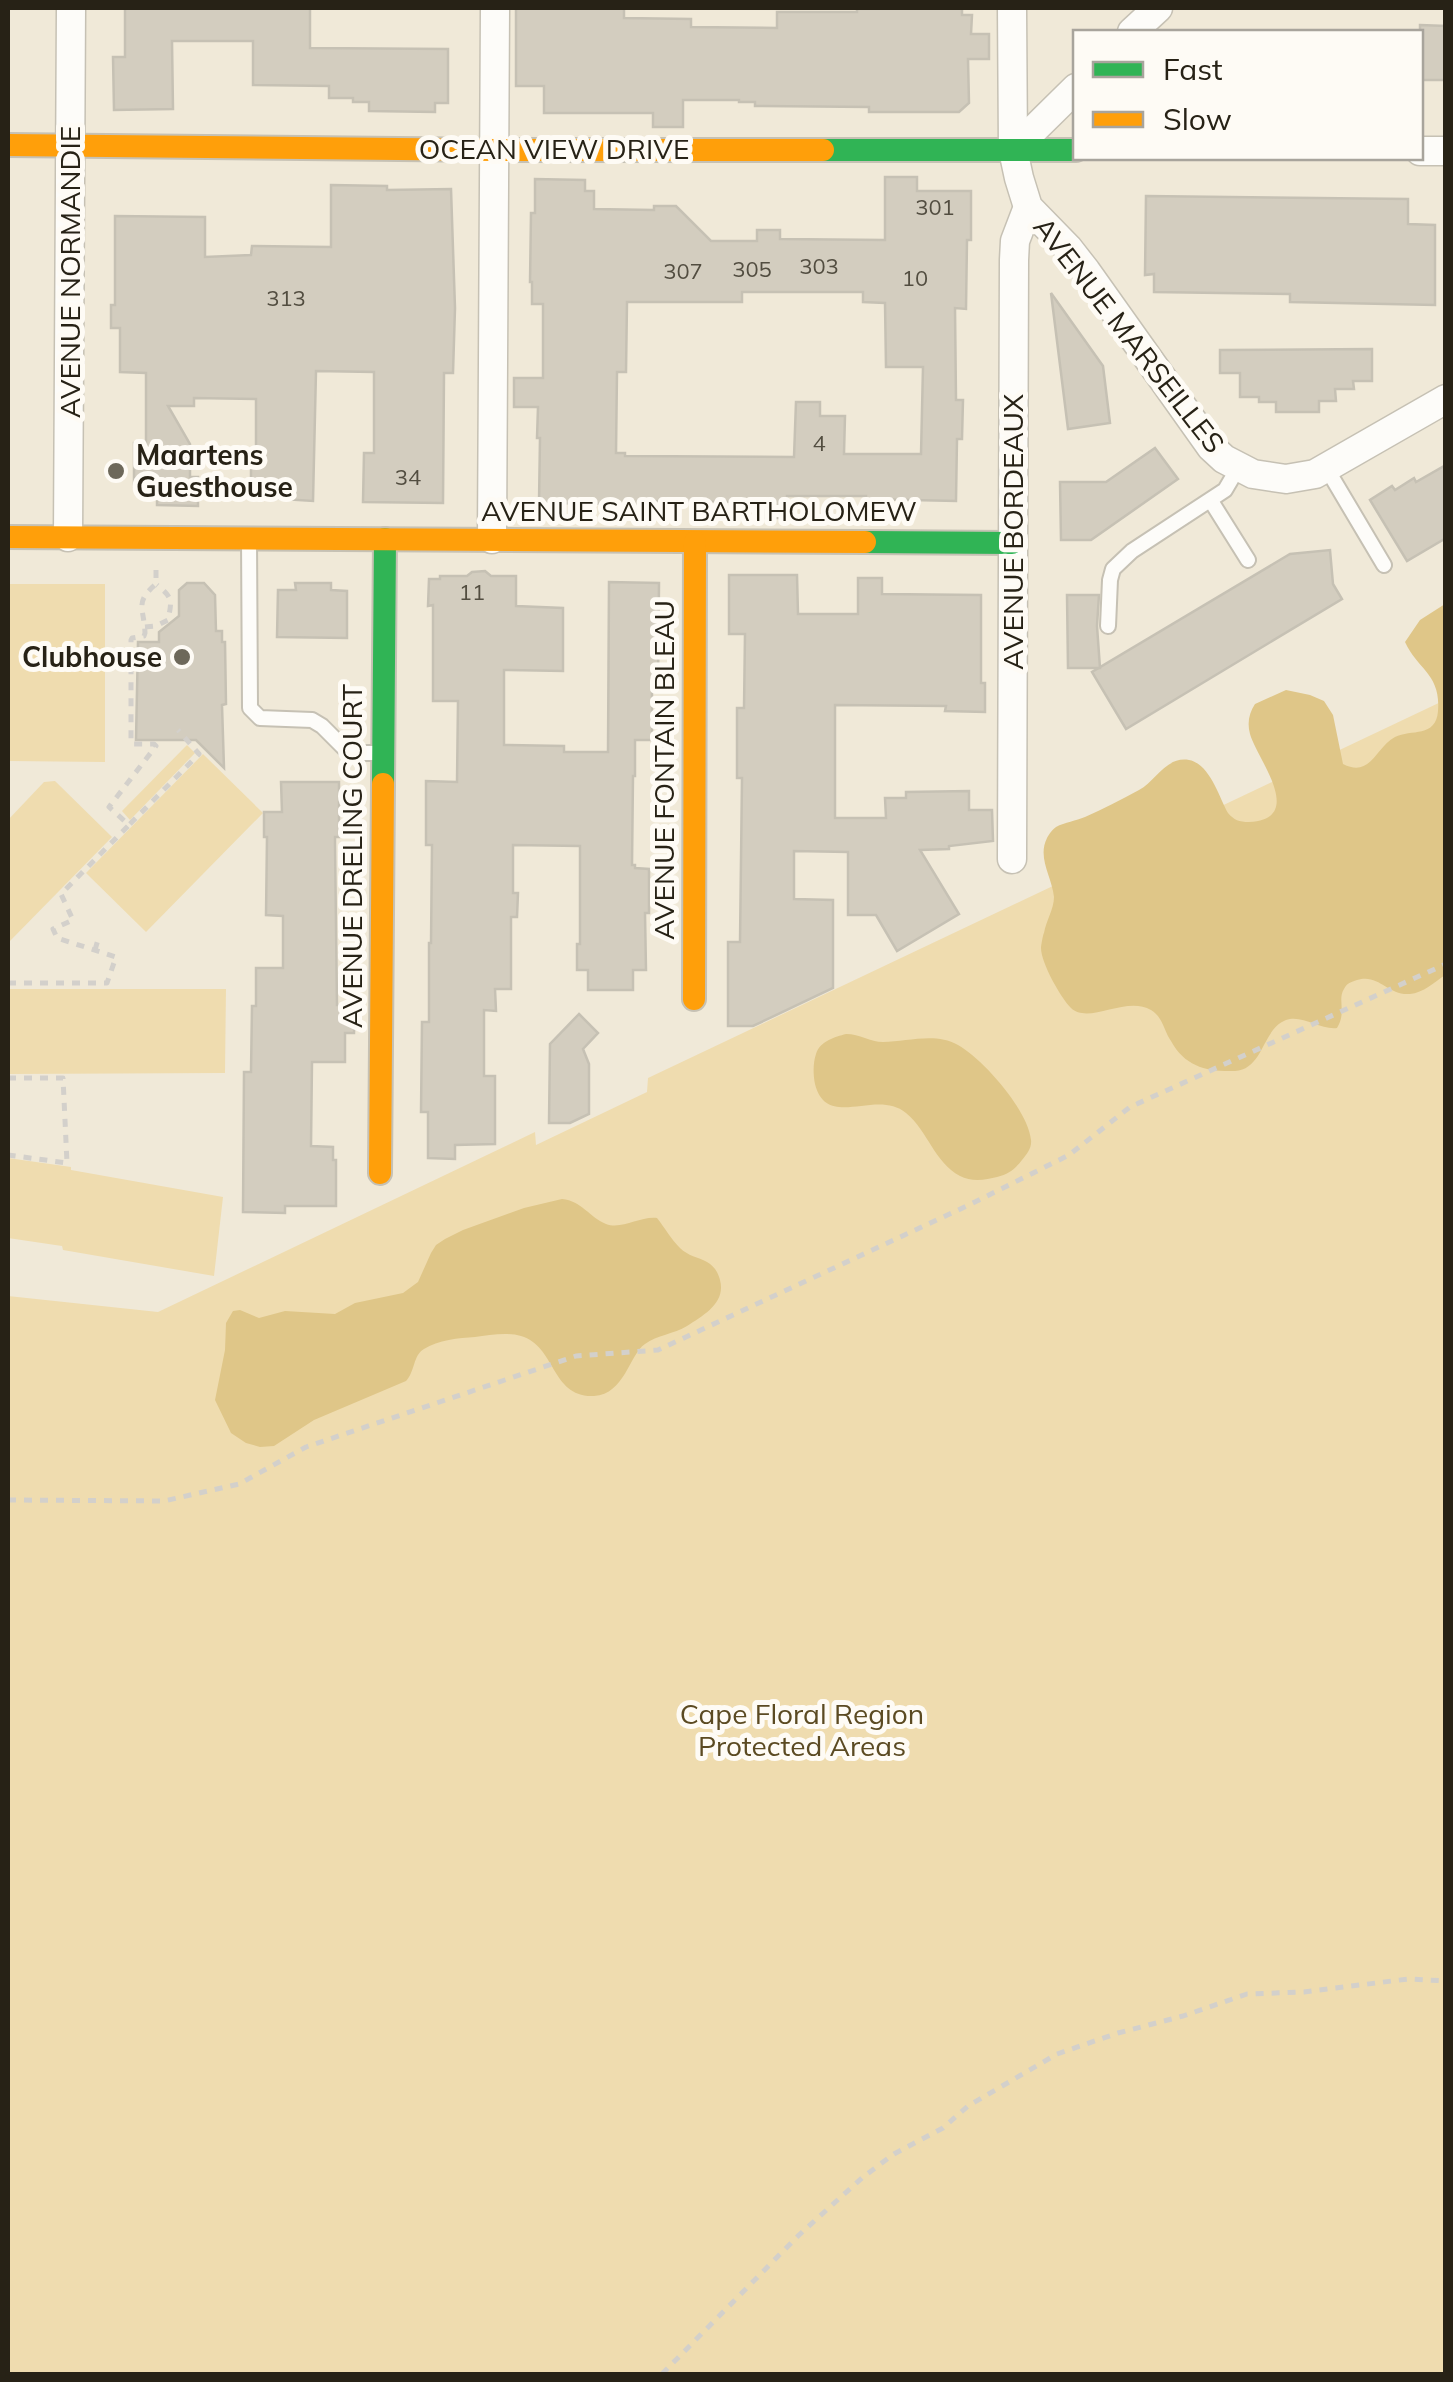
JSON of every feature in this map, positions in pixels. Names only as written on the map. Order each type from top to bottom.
[{"type":"street","name":"AVENUE NORMANDIE","points":[[68,537],[72,8]]},
{"type":"street","points":[[492,539],[495,8]]},
{"type":"street","points":[[1012,8],[1012,150]]},
{"type":"street","points":[[1134,30],[1158,8]]},
{"type":"street","points":[[1012,150],[1073,91]]},
{"type":"street","name":"OCEAN VIEW DRIVE","points":[[8,145],[1073,150]]},
{"type":"street","name":"AVENUE MARSEILLES","points":[[1012,150],[1028,207],[1086,271],[1196,430],[1238,468],[1271,479],[1302,478],[1327,469],[1446,399]]},
{"type":"street","name":"AVENUE BORDEAUX","points":[[1012,859],[1014,260],[1016,240],[1028,207]]},
{"type":"street","name":"AVENUE SAINT BARTHOLOMEW","points":[[8,536],[1012,543]]},
{"type":"street","name":"AVENUE DRELING COURT","points":[[380,1173],[384,539]]},
{"type":"street","name":"AVENUE FONTAIN BLEAU","points":[[694,999],[695,542]]},
{"type":"lane","points":[[1108,626],[1110,580],[1119,562],[1211,501],[1224,490],[1238,468]]},
{"type":"lane","points":[[1327,469],[1384,565]]},
{"type":"lane","points":[[1211,501],[1248,560]]},
{"type":"lane","points":[[249,538],[250,708],[260,718],[318,722],[352,752],[383,753]]},
{"type":"path","points":[[144,626],[168,620],[172,602],[156,584]]},
{"type":"path","points":[[129,826],[109,807],[156,746],[132,744],[131,640],[144,636],[143,595]]},
{"type":"path","points":[[8,983],[107,983],[116,956],[57,938],[53,929],[73,920],[61,894],[199,754],[178,730]]},
{"type":"path","points":[[95,950],[99,936]]},
{"type":"path","points":[[8,1500],[164,1501],[239,1484],[306,1447],[576,1356],[658,1350],[1069,1155],[1130,1107],[1446,964]]},
{"type":"path","points":[[8,1078],[63,1078],[67,1162],[8,1155]]},
{"type":"path","points":[[662,2374],[799,2234],[863,2178],[894,2154],[943,2128],[968,2106],[1058,2054],[1247,1994],[1304,1992],[1408,1979],[1446,1981]]},
{"type":"green space","points":[[8,584],[105,584],[105,762],[8,761]]},
{"type":"green space","name":"Cape Floral Region Protected Areas","points":[[1445,700],[1445,2374],[8,2374],[8,1296],[158,1312],[535,1132],[536,1145],[647,1092],[648,1078]]},
{"type":"green space","points":[[187,745],[195,753],[130,820],[122,811]]},
{"type":"green space","points":[[203,754],[263,813],[146,932],[86,873]]},
{"type":"green space","points":[[55,781],[112,837],[8,943],[8,820],[44,782]]},
{"type":"green space","points":[[8,989],[226,989],[225,1073],[8,1074]]},
{"type":"green space","points":[[8,1158],[223,1197],[214,1276],[8,1238]]},
{"type":"shaded area","points":[[1445,604],[1445,975],[1410,994],[1371,980],[1351,982],[1342,993],[1337,1028],[1286,1020],[1272,1031],[1252,1063],[1235,1071],[1207,1069],[1190,1062],[1177,1050],[1155,1013],[1141,1006],[1088,1013],[1071,1008],[1052,980],[1041,948],[1054,902],[1044,853],[1052,830],[1139,790],[1168,765],[1181,760],[1203,768],[1235,819],[1249,822],[1266,818],[1275,811],[1277,799],[1250,734],[1249,718],[1255,704],[1286,690],[1324,701],[1333,715],[1343,764],[1366,765],[1395,737],[1428,729],[1436,720],[1436,689],[1405,642],[1420,620]]},
{"type":"shaded area","points":[[846,1034],[878,1042],[930,1038],[958,1045],[991,1073],[1022,1114],[1031,1143],[1027,1153],[1005,1174],[969,1179],[951,1170],[906,1113],[881,1105],[830,1105],[821,1098],[815,1084],[815,1057],[824,1043]]},
{"type":"shaded area","points":[[562,1199],[606,1224],[657,1218],[680,1248],[715,1270],[721,1288],[717,1302],[687,1326],[645,1344],[620,1382],[604,1394],[580,1394],[569,1389],[541,1350],[521,1336],[492,1335],[430,1346],[420,1352],[406,1381],[314,1420],[274,1446],[246,1443],[231,1433],[215,1400],[226,1323],[233,1311],[259,1318],[285,1311],[335,1314],[355,1303],[403,1293],[418,1282],[436,1245],[445,1239],[524,1208]]},
{"type":"building","points":[[125,8],[310,8],[310,48],[448,49],[448,103],[435,103],[435,112],[369,111],[369,102],[329,98],[329,86],[253,85],[253,41],[172,41],[173,109],[114,110],[113,57],[125,57]]},
{"type":"building","points":[[516,8],[624,8],[624,18],[691,19],[691,27],[777,28],[777,12],[962,8],[962,15],[972,15],[971,34],[989,34],[989,59],[968,59],[969,103],[959,112],[869,112],[869,107],[755,106],[755,102],[739,100],[683,100],[683,127],[653,127],[653,113],[544,113],[544,86],[516,86]]},
{"type":"building","points":[[1420,25],[1446,26],[1446,80],[1423,80]]},
{"type":"building","points":[[885,177],[917,177],[917,191],[971,191],[966,309],[955,308],[956,400],[963,400],[962,439],[957,439],[956,501],[787,496],[787,518],[755,518],[755,502],[650,501],[650,518],[618,518],[618,504],[539,503],[538,407],[514,407],[514,378],[543,378],[543,304],[532,304],[530,282],[535,179],[585,180],[585,191],[594,191],[594,209],[654,210],[654,206],[676,206],[711,241],[757,241],[757,230],[780,230],[780,239],[885,240]],"holes":[[[742,292],[863,292],[863,302],[885,303],[886,367],[923,367],[921,454],[844,454],[845,416],[820,416],[820,402],[796,402],[794,457],[616,453],[617,372],[626,372],[627,302],[742,302]]]},
{"type":"building","points":[[331,185],[387,186],[387,190],[451,189],[455,308],[453,373],[444,373],[443,503],[363,502],[364,453],[374,453],[374,372],[316,371],[313,501],[251,497],[251,463],[256,463],[256,399],[194,398],[194,406],[168,406],[190,444],[190,477],[198,477],[198,506],[157,505],[157,499],[146,499],[146,487],[134,487],[134,443],[146,444],[146,373],[120,372],[120,328],[111,328],[111,305],[115,305],[115,216],[205,217],[205,257],[251,255],[252,246],[331,247]]},
{"type":"building","points":[[1146,196],[1408,199],[1408,224],[1435,225],[1435,305],[1290,302],[1290,294],[1154,292],[1154,274],[1145,275]]},
{"type":"building","points":[[1051,293],[1103,366],[1110,423],[1068,429]]},
{"type":"building","points":[[1372,349],[1372,381],[1353,381],[1354,389],[1335,389],[1336,401],[1319,401],[1319,412],[1276,412],[1276,402],[1240,397],[1240,373],[1220,373],[1220,350]]},
{"type":"building","points":[[1155,448],[1178,479],[1091,540],[1061,540],[1060,482],[1106,482]]},
{"type":"building","points":[[1446,465],[1446,538],[1407,561],[1370,500],[1392,486],[1395,490],[1414,478],[1416,482]]},
{"type":"building","points":[[1330,550],[1333,584],[1342,599],[1126,729],[1092,672],[1290,554]]},
{"type":"building","points":[[485,571],[491,576],[516,576],[516,606],[563,608],[563,671],[504,670],[504,745],[564,746],[564,752],[608,752],[609,582],[659,583],[658,690],[652,690],[652,740],[635,740],[633,776],[632,865],[649,869],[646,970],[633,970],[633,990],[588,990],[588,970],[577,970],[580,846],[513,845],[513,893],[518,893],[517,917],[511,917],[511,989],[495,989],[496,1011],[484,1010],[484,1076],[495,1076],[495,1144],[455,1145],[455,1159],[428,1158],[428,1112],[421,1112],[422,1022],[429,1022],[431,943],[432,845],[426,845],[426,781],[457,782],[458,701],[433,701],[433,605],[428,606],[429,579]]},
{"type":"building","points":[[729,575],[797,575],[798,614],[858,614],[858,578],[882,578],[882,594],[981,595],[981,683],[985,683],[985,712],[945,711],[946,706],[835,705],[835,818],[886,818],[885,798],[906,798],[906,792],[969,791],[969,810],[992,810],[993,841],[920,850],[959,914],[897,951],[876,915],[848,915],[848,852],[794,851],[794,899],[833,900],[833,988],[753,1026],[728,1026],[728,942],[740,942],[742,778],[737,778],[737,708],[744,708],[745,634],[729,634]]},
{"type":"building","name":"Clubhouse","points":[[187,583],[204,583],[215,595],[216,631],[222,631],[225,642],[224,768],[196,740],[136,740],[138,642],[159,642],[159,632],[179,616],[179,590]]},
{"type":"building","points":[[295,583],[331,583],[331,590],[347,591],[347,638],[277,637],[278,590],[296,590]]},
{"type":"building","points":[[1067,595],[1099,595],[1100,668],[1068,668]]},
{"type":"building","points":[[281,782],[339,782],[339,837],[335,837],[337,1005],[355,1005],[354,1033],[345,1033],[345,1062],[312,1062],[311,1146],[333,1147],[336,1206],[285,1206],[285,1213],[243,1212],[244,1072],[251,1072],[256,968],[283,968],[283,916],[266,915],[264,837],[264,812],[282,812]]},
{"type":"building","points":[[579,1014],[598,1033],[583,1049],[589,1064],[589,1114],[570,1123],[549,1123],[550,1044]]},
{"type":"traffic: fast","points":[[823,150],[1073,150]]},
{"type":"traffic: fast","points":[[383,784],[385,539]]},
{"type":"traffic: fast","points":[[865,542],[1012,543]]},
{"type":"traffic: slow","points":[[8,145],[823,150]]},
{"type":"traffic: slow","points":[[8,537],[865,542]]},
{"type":"traffic: slow","points":[[694,999],[695,542]]},
{"type":"traffic: slow","points":[[380,1173],[383,784]]},
{"type":"place","name":"Maartens Guesthouse","points":[[116,471]]},
{"type":"place","name":"Clubhouse","points":[[182,657]]}]
